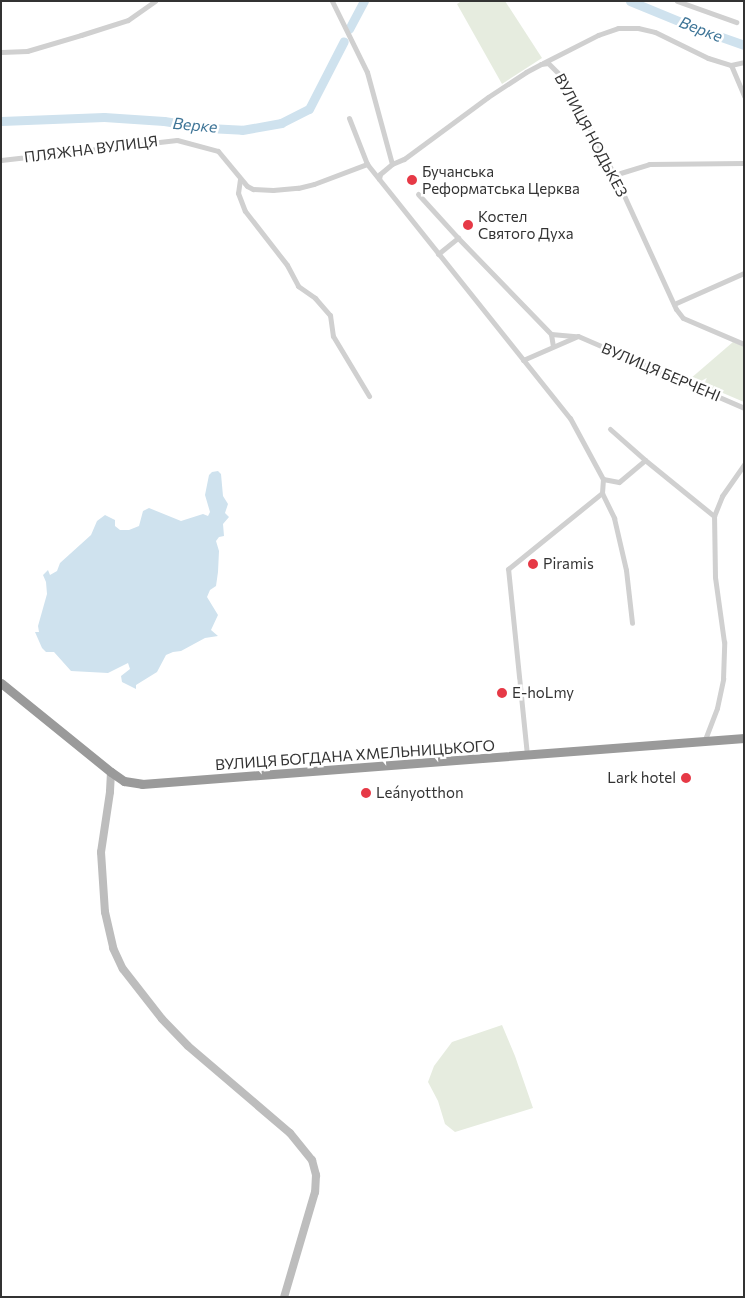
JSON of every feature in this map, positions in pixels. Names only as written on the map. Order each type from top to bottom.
[{"type":"highway","name":"ВУЛИЦЯ БОГДАНА ХМЕЛЬНИЦЬКОГО","points":[[1,684],[111,772],[124,781],[142,784],[744,738]]},
{"type":"street","points":[[1,52],[26,50],[81,36],[128,20],[155,1]]},
{"type":"street","points":[[332,1],[367,72],[392,164],[380,174],[379,179]]},
{"type":"street","points":[[677,1],[736,22]]},
{"type":"street","points":[[541,64],[598,35],[618,28],[638,28],[655,32],[708,58],[731,65],[744,62]]},
{"type":"street","name":"ВУЛИЦЯ НОДЬКЕЗ","points":[[392,164],[400,162],[488,97],[541,64],[552,66],[562,77],[614,175],[674,304],[683,318],[744,344]]},
{"type":"street","points":[[731,65],[744,96]]},
{"type":"street","points":[[349,118],[367,164],[570,418],[603,479],[602,493],[614,518],[626,570],[632,623]]},
{"type":"street","name":"ПЛЯЖНА ВУЛИЦЯ","points":[[1,160],[177,140],[218,151],[226,157],[240,179]]},
{"type":"street","points":[[614,175],[649,164],[744,163]]},
{"type":"street","points":[[367,164],[298,188],[253,189],[240,179],[238,193],[245,211],[287,265],[298,286],[315,298],[330,315],[333,336],[369,396]]},
{"type":"street","points":[[418,194],[458,238],[552,334],[553,346]]},
{"type":"street","points":[[438,254],[458,238]]},
{"type":"street","points":[[674,304],[744,273]]},
{"type":"street","name":"ВУЛИЦЯ БЕРЧЕНІ","points":[[552,334],[578,336],[744,408]]},
{"type":"street","points":[[523,360],[578,336]]},
{"type":"street","points":[[610,429],[714,516]]},
{"type":"street","points":[[603,479],[619,482],[645,460]]},
{"type":"street","points":[[704,742],[717,708],[722,679],[724,642],[715,577],[714,516],[722,496],[744,464]]},
{"type":"street","points":[[527,756],[508,569],[602,493]]},
{"type":"street","points":[[111,772],[101,852],[106,918],[113,948],[124,969],[162,1020],[188,1046],[290,1133],[312,1160],[316,1175],[315,1192],[284,1297]]},
{"type":"shaded area","points":[[462,1],[505,1],[542,58],[502,84],[457,4]]},
{"type":"shaded area","points":[[733,342],[744,346],[744,402],[690,379]]},
{"type":"shaded area","points":[[502,1025],[533,1108],[455,1132],[445,1124],[438,1101],[428,1082],[434,1066],[452,1042]]},
{"type":"water","points":[[218,471],[221,474],[223,496],[228,504],[225,513],[229,517],[223,524],[224,536],[219,537],[216,541],[219,551],[216,586],[210,590],[207,597],[218,615],[211,630],[218,636],[205,638],[181,651],[166,655],[157,672],[136,685],[136,689],[122,682],[121,676],[130,669],[128,663],[108,673],[71,671],[54,652],[46,652],[42,648],[35,632],[39,632],[38,626],[47,594],[43,575],[48,570],[50,575],[57,571],[60,563],[91,535],[97,521],[105,515],[115,520],[115,526],[120,530],[129,530],[139,526],[143,511],[149,508],[181,521],[203,514],[208,516],[210,512],[205,495],[209,475],[212,472]]},
{"type":"waterway","name":"Верке","points":[[349,29],[364,1]]},
{"type":"waterway","name":"Верке","points":[[630,1],[693,27],[744,45]]},
{"type":"waterway","name":"Верке","points":[[1,121],[104,117],[164,121],[208,128],[242,130],[281,123],[309,109],[344,41]]},
{"type":"place","name":"Бучанська Реформатська Церква","points":[[412,180]]},
{"type":"place","name":"Костел Святого Духа","points":[[468,225]]},
{"type":"place","name":"Piramis","points":[[533,564]]},
{"type":"place","name":"E-hoLmy","points":[[502,693]]},
{"type":"place","name":"Lark hotel","points":[[686,778]]},
{"type":"place","name":"Leányotthon","points":[[366,793]]}]
